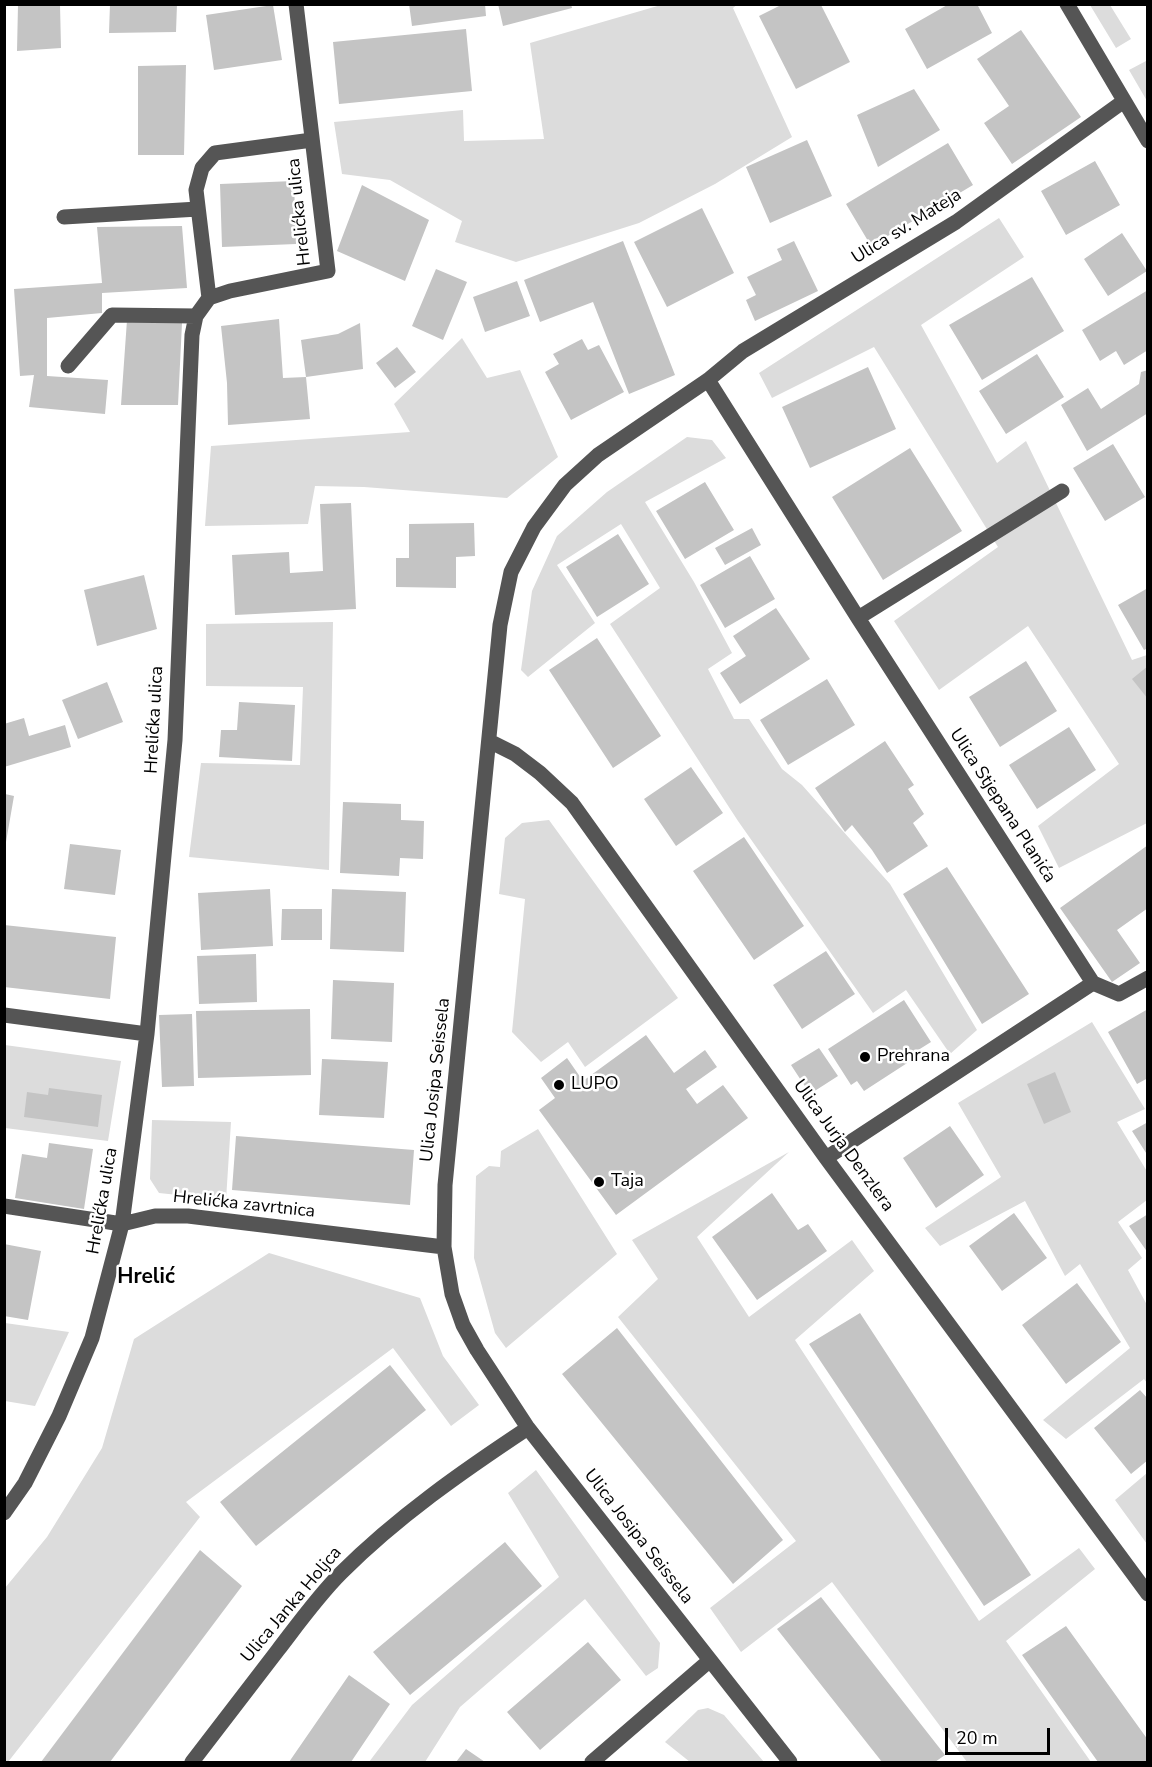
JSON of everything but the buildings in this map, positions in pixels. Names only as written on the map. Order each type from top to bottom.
[{"type":"street","name":"Hrelićka ulica","points":[[4,1513],[25,1484],[54,1426],[92,1338],[122,1224],[147,1034],[175,740],[192,335],[196,316],[209,298],[231,291],[328,271],[296,4]]},
{"type":"street","points":[[1067,4],[1148,141]]},
{"type":"street","name":"Ulica sv. Mateja","points":[[708,380],[743,351],[956,222],[1124,101]]},
{"type":"street","points":[[209,298],[196,190],[202,168],[214,153],[312,140]]},
{"type":"street","points":[[64,217],[198,209]]},
{"type":"street","points":[[68,366],[112,315],[196,316]]},
{"type":"street","name":"Ulica Stjepana Planića","points":[[708,380],[1093,983]]},
{"type":"street","name":"Ulica Josipa Seissela","points":[[708,380],[598,455],[565,485],[534,527],[511,573],[500,625],[445,1185],[444,1247],[452,1294],[463,1325],[528,1428],[790,1762]]},
{"type":"street","points":[[858,618],[1062,491]]},
{"type":"street","name":"Ulica Jurja Denzlera","points":[[489,741],[515,754],[540,773],[572,803],[826,1158],[1148,1594]]},
{"type":"street","points":[[826,1158],[1093,983],[1119,994],[1148,978]]},
{"type":"street","points":[[4,1015],[147,1034]]},
{"type":"street","name":"Hrelićka zavrtnica","points":[[4,1206],[122,1224],[155,1216],[188,1216],[444,1247]]},
{"type":"street","name":"Ulica Janka Holjca","points":[[192,1762],[306,1614],[339,1575],[371,1545],[460,1474],[528,1428]]},
{"type":"street","points":[[592,1762],[709,1661]]},
{"type":"shaded area","points":[[738,4],[733,8],[792,137],[715,184],[639,223],[516,262],[455,242],[462,221],[390,180],[342,174],[334,122],[463,110],[464,141],[544,139],[530,43],[661,5]]},
{"type":"shaded area","points":[[1090,5],[1110,5],[1131,39],[1116,48]]},
{"type":"shaded area","points":[[1146,61],[1148,64],[1147,101],[1129,70]]},
{"type":"shaded area","points":[[999,218],[1024,257],[921,325],[997,463],[1026,441],[1132,660],[1147,655],[1147,823],[1059,868],[1038,826],[1119,764],[1028,626],[939,690],[894,621],[998,547],[874,347],[772,398],[759,373]]},
{"type":"shaded area","points":[[462,338],[487,378],[520,370],[558,457],[507,498],[364,487],[315,486],[308,524],[205,526],[211,446],[410,432],[394,404]]},
{"type":"shaded area","points":[[687,437],[712,440],[726,458],[645,502],[694,582],[732,653],[708,669],[734,719],[749,719],[782,769],[802,785],[890,884],[977,1030],[950,1054],[906,990],[873,1013],[738,821],[610,624],[660,588],[621,524],[557,565],[595,623],[528,677],[521,670],[532,591],[557,536],[607,492]]},
{"type":"shaded area","points":[[333,622],[329,870],[189,857],[201,763],[300,765],[303,687],[206,686],[206,624]]},
{"type":"shaded area","points":[[549,820],[678,998],[585,1067],[568,1042],[541,1062],[512,1032],[525,899],[499,894],[505,838],[522,823]]},
{"type":"shaded area","points":[[1092,1022],[1145,1109],[1117,1122],[1148,1173],[1147,1200],[1118,1222],[1142,1258],[1128,1270],[1147,1305],[1147,1383],[1144,1379],[1066,1439],[1043,1420],[1130,1348],[1080,1264],[1065,1276],[1025,1201],[940,1246],[925,1228],[1001,1177],[958,1103]]},
{"type":"shaded area","points":[[5,1045],[121,1061],[108,1141],[5,1128]]},
{"type":"shaded area","points":[[152,1120],[231,1122],[226,1200],[159,1193],[150,1179]]},
{"type":"shaded area","points":[[538,1129],[617,1254],[506,1348],[495,1333],[474,1258],[476,1176],[489,1166],[500,1167],[501,1151]]},
{"type":"shaded area","points":[[789,1152],[697,1237],[749,1317],[852,1240],[874,1271],[795,1340],[979,1621],[1079,1548],[1095,1569],[1006,1641],[1091,1762],[967,1762],[832,1582],[741,1652],[710,1608],[796,1541],[618,1317],[658,1279],[632,1240]]},
{"type":"shaded area","points":[[269,1253],[420,1298],[443,1356],[479,1405],[451,1426],[393,1348],[186,1502],[200,1517],[8,1762],[5,1762],[5,1588],[47,1537],[102,1448],[134,1339]]},
{"type":"shaded area","points":[[5,1323],[69,1332],[35,1406],[5,1401]]},
{"type":"shaded area","points":[[536,1470],[660,1643],[658,1668],[646,1676],[585,1599],[460,1707],[425,1762],[369,1762],[412,1705],[559,1577],[508,1493]]},
{"type":"shaded area","points":[[1147,1473],[1147,1544],[1115,1500]]},
{"type":"shaded area","points":[[708,1708],[724,1715],[764,1762],[690,1762],[665,1742],[698,1710]]},
{"type":"place","name":"Prehrana","points":[[865,1057]]},
{"type":"place","name":"LUPO","points":[[559,1085]]},
{"type":"place","name":"Taja","points":[[599,1182]]},
{"type":"district","name":"Hrelić","points":[[146,1278]]}]
